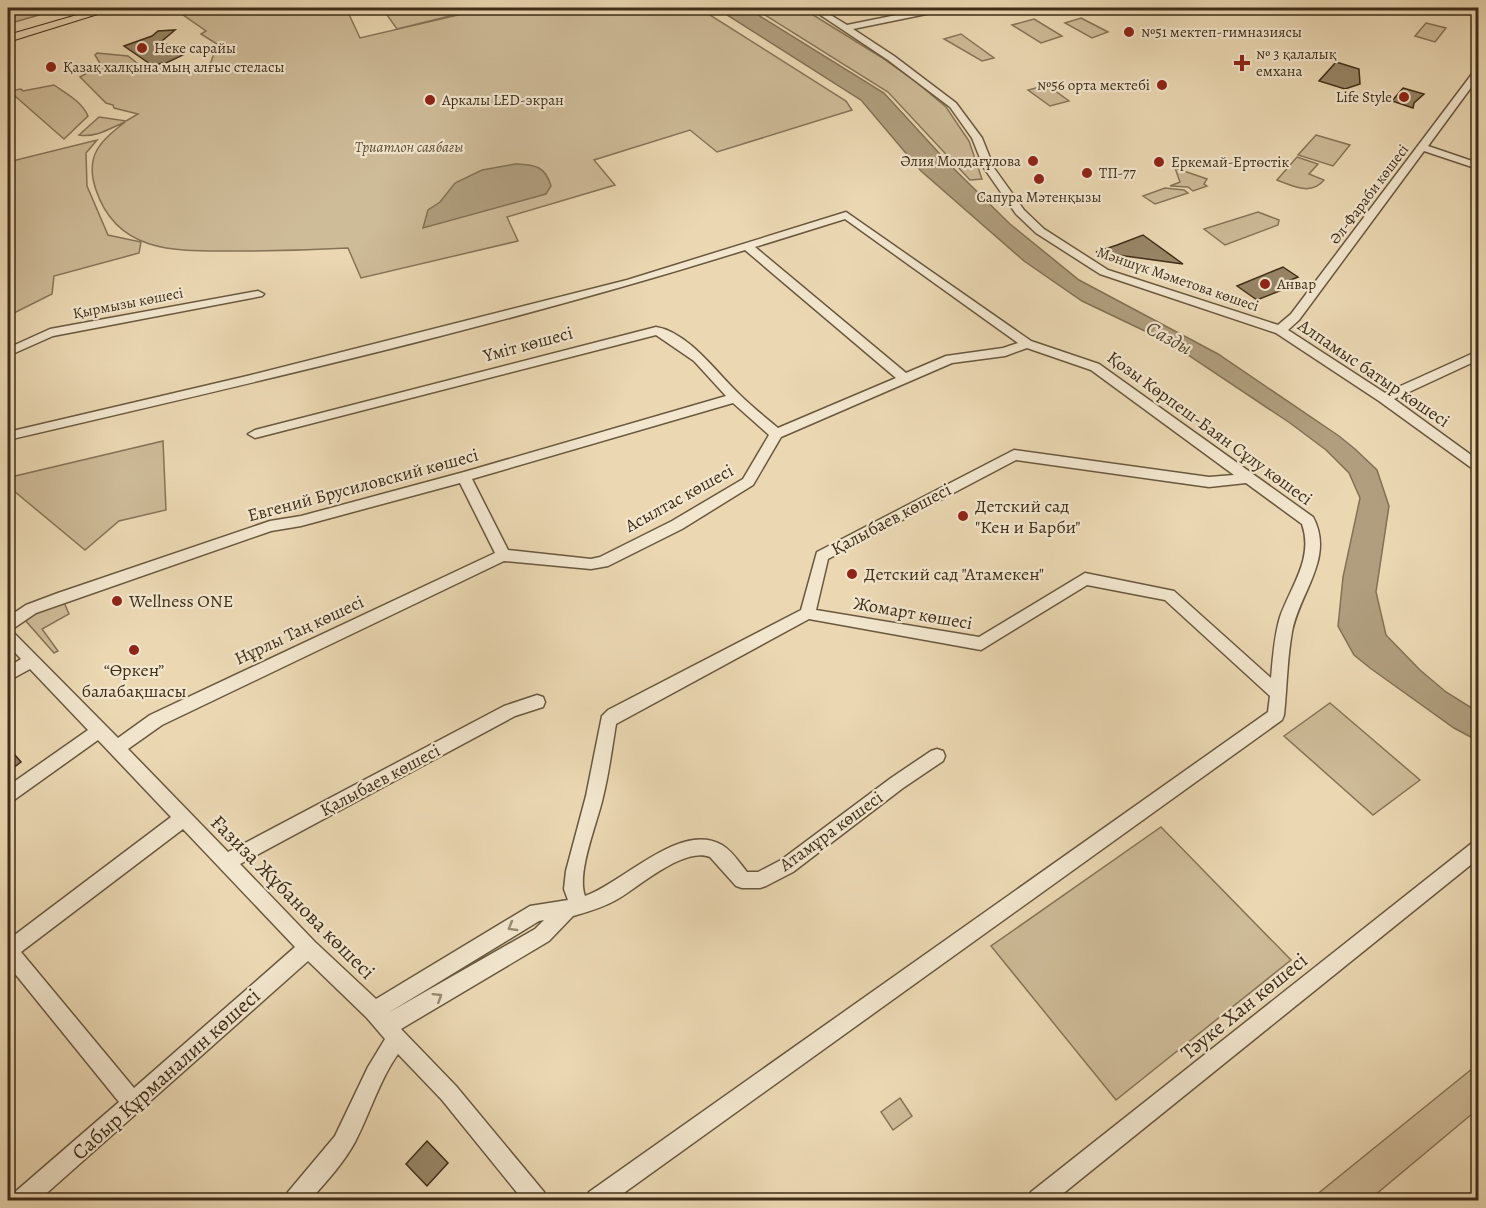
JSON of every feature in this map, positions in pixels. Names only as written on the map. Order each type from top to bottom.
[{"type":"main road","points":[[8,32],[89,8]]},
{"type":"main road","points":[[8,39],[111,8]]},
{"type":"street","name":"Мәншүк Мәметова көшесі","points":[[814,8],[891,58],[953,105],[977,138],[989,168],[1000,186],[1020,212],[1040,231],[1104,272],[1280,330]]},
{"type":"street","points":[[846,28],[941,8]]},
{"type":"street","name":"Әл-Фараби көшесі","points":[[1280,330],[1295,317],[1479,72]]},
{"type":"street","points":[[1422,147],[1479,166]]},
{"type":"street","name":"Қозы Көрпеш-Баян Сұлу көшесі","points":[[748,247],[846,215],[1027,344],[1095,367],[1308,521],[1312,529],[1315,550],[1284,628],[1278,694]]},
{"type":"street","points":[[8,436],[392,344],[631,282],[748,247],[904,378]]},
{"type":"street","name":"Қырмызы көшесі","points":[[8,352],[50,333],[258,294]]},
{"type":"street","name":"Алпамыс батыр көшесі","points":[[1280,330],[1384,398],[1479,466]]},
{"type":"street","name":"Үміт көшесі","points":[[255,434],[649,331],[663,332],[698,358],[735,398],[776,434]]},
{"type":"street","points":[[776,434],[950,359],[1005,352],[1027,344]]},
{"type":"street","points":[[1384,398],[1477,354]]},
{"type":"street","name":"Евгений Брусиловский көшесі","points":[[8,625],[31,609],[52,601],[270,526],[301,521],[464,477],[735,398]]},
{"type":"street","name":"Асылтас көшесі","points":[[503,555],[591,564],[603,562],[677,525],[748,482],[776,434]]},
{"type":"street","name":"Қалыбаев көшесі","points":[[808,613],[822,556],[1014,454],[1209,482],[1249,478]]},
{"type":"street","points":[[464,477],[503,555]]},
{"type":"street","name":"Нұрлы Таң көшесі","points":[[116,748],[156,720],[503,555]]},
{"type":"street","name":"Жомарт көшесі","points":[[808,613],[981,644],[1085,579],[1169,595],[1278,694]]},
{"type":"street","points":[[573,909],[575,871],[595,796],[608,721],[614,715],[808,613]]},
{"type":"street","name":"Ғазиза Жұбанова көшесі","points":[[8,635],[225,863],[308,948],[374,1011],[449,1093],[536,1200]]},
{"type":"street","points":[[8,675],[31,660]]},
{"type":"street","points":[[597,1200],[1276,715],[1278,694]]},
{"type":"street","name":"Қалыбаев көшесі","points":[[225,863],[510,711],[537,702]]},
{"type":"street","points":[[8,795],[99,731]]},
{"type":"street","name":"Атамұра көшесі","points":[[374,1011],[536,912],[573,909],[607,896],[685,849],[706,847],[723,855],[742,880],[760,880],[787,866],[897,783],[937,756]]},
{"type":"street","points":[[132,1103],[8,951],[183,818]]},
{"type":"street","name":"Тәуке Хан көшесі","points":[[1040,1200],[1479,849]]},
{"type":"street","name":"Атамұра көшесі","points":[[392,1033],[542,935],[573,909]]},
{"type":"street","name":"Сабыр Құрманалин көшесі","points":[[23,1200],[308,948]]},
{"type":"street","points":[[296,1200],[337,1152],[348,1134],[392,1033]]},
{"type":"green space","points":[[8,8],[63,8],[8,24]]},
{"type":"green space","name":"Триатлон саябағы","points":[[173,8],[346,8],[360,38],[488,8],[699,8],[846,101],[852,110],[717,152],[690,130],[594,160],[615,185],[507,217],[518,241],[361,278],[348,248],[252,251],[174,249],[136,238],[119,227],[106,212],[96,190],[92,167],[97,150],[102,143],[125,122],[97,134],[79,135],[99,117],[126,121],[138,114],[114,108],[113,105],[106,103],[80,77],[101,65],[95,55],[97,53],[128,56],[147,71],[178,67],[199,74],[211,62],[217,44],[201,34],[206,31]]},
{"type":"green space","points":[[382,8],[437,8],[443,14],[482,8],[397,29]]},
{"type":"green space","points":[[754,8],[802,8],[915,81],[946,107],[969,141],[982,179],[970,180],[888,92]]},
{"type":"green space","points":[[1081,18],[1108,32],[1092,38],[1065,23]]},
{"type":"green space","points":[[1034,19],[1062,36],[1041,43],[1012,25]]},
{"type":"green space","points":[[1426,23],[1446,28],[1435,42],[1415,36]]},
{"type":"green space","points":[[961,34],[994,58],[982,61],[944,39]]},
{"type":"green space","points":[[8,83],[15,90],[23,91],[54,85],[78,102],[88,116],[64,139],[8,90]]},
{"type":"green space","points":[[1047,85],[1069,101],[1050,106],[1028,90]]},
{"type":"green space","points":[[1316,135],[1350,145],[1333,166],[1298,155]]},
{"type":"green space","points":[[97,140],[86,153],[87,186],[108,235],[141,242],[139,253],[54,276],[52,294],[8,316],[8,162]]},
{"type":"green space","points":[[1297,157],[1318,164],[1309,174],[1324,180],[1319,185],[1308,189],[1277,180]]},
{"type":"green space","points":[[1175,168],[1207,179],[1204,184],[1207,186],[1193,191],[1188,187],[1170,186],[1180,182]]},
{"type":"green space","points":[[1165,188],[1184,190],[1188,193],[1155,204],[1143,196]]},
{"type":"green space","points":[[1258,212],[1279,220],[1278,225],[1225,245],[1204,229]]},
{"type":"green space","points":[[163,441],[166,510],[119,521],[85,550],[8,486],[11,477]]},
{"type":"green space","points":[[63,600],[69,614],[42,629],[58,651],[54,653],[25,620],[43,607]]},
{"type":"green space","points":[[1330,703],[1420,780],[1373,815],[1284,736]]},
{"type":"green space","points":[[1161,827],[1291,960],[1116,1100],[991,946]]},
{"type":"green space","points":[[1478,1064],[1478,1109],[1369,1200],[1310,1200]]},
{"type":"green space","points":[[900,1098],[912,1116],[893,1130],[881,1112]]},
{"type":"water","name":"Сазды","points":[[716,8],[747,8],[884,93],[950,165],[1010,224],[1079,280],[1218,354],[1339,436],[1377,470],[1389,506],[1376,592],[1386,635],[1420,670],[1446,692],[1478,712],[1478,741],[1454,728],[1354,655],[1338,626],[1343,577],[1360,498],[1349,473],[1326,450],[1290,423],[1170,343],[1082,301],[1024,261],[921,171],[861,100]]},
{"type":"water","points":[[515,164],[533,166],[542,170],[551,186],[546,194],[423,228],[428,210],[440,202],[455,183],[482,170]]},
{"type":"building","name":"Неке сарайы","points":[[175,30],[162,41],[183,55],[164,64],[153,66],[124,46],[152,36],[158,31]]},
{"type":"building","points":[[1336,62],[1359,69],[1360,84],[1345,89],[1319,81]]},
{"type":"building","name":"Life Style","points":[[1403,88],[1424,94],[1414,103],[1413,108],[1392,101]]},
{"type":"building","points":[[1143,235],[1183,264],[1096,252],[1117,245]]},
{"type":"building","name":"Анвар","points":[[1283,267],[1298,277],[1286,282],[1292,286],[1257,300],[1237,286]]},
{"type":"building","points":[[8,747],[21,762],[8,772]]},
{"type":"building","points":[[427,1141],[448,1163],[427,1186],[406,1164]]},
{"type":"place","name":"№51 мектеп-гимназиясы","points":[[1129,32]]},
{"type":"place","name":"Неке сарайы","points":[[142,48]]},
{"type":"place","name":"№ 3 қалалық емхана","points":[[1242,63]]},
{"type":"place","name":"Қазақ халқына мың алғыс стеласы","points":[[51,67]]},
{"type":"place","name":"№56 орта мектебі","points":[[1162,85]]},
{"type":"place","name":"Life Style","points":[[1404,97]]},
{"type":"place","name":"Аркалы LED-экран","points":[[430,100]]},
{"type":"place","name":"Әлия Молдағұлова","points":[[1033,161]]},
{"type":"place","name":"Еркемай-Ертөстік","points":[[1159,162]]},
{"type":"place","name":"ТП-77","points":[[1087,173]]},
{"type":"place","name":"Сапура Мәтенқызы","points":[[1039,179]]},
{"type":"place","name":"Анвар","points":[[1265,284]]},
{"type":"place","name":"Детский сад \"Кен и Барби\"","points":[[963,516]]},
{"type":"place","name":"Детский сад \"Атамекен\"","points":[[852,574]]},
{"type":"place","name":"Wellness ONE","points":[[117,601]]},
{"type":"place","name":"“Өркен” балабақшасы","points":[[134,650]]}]
